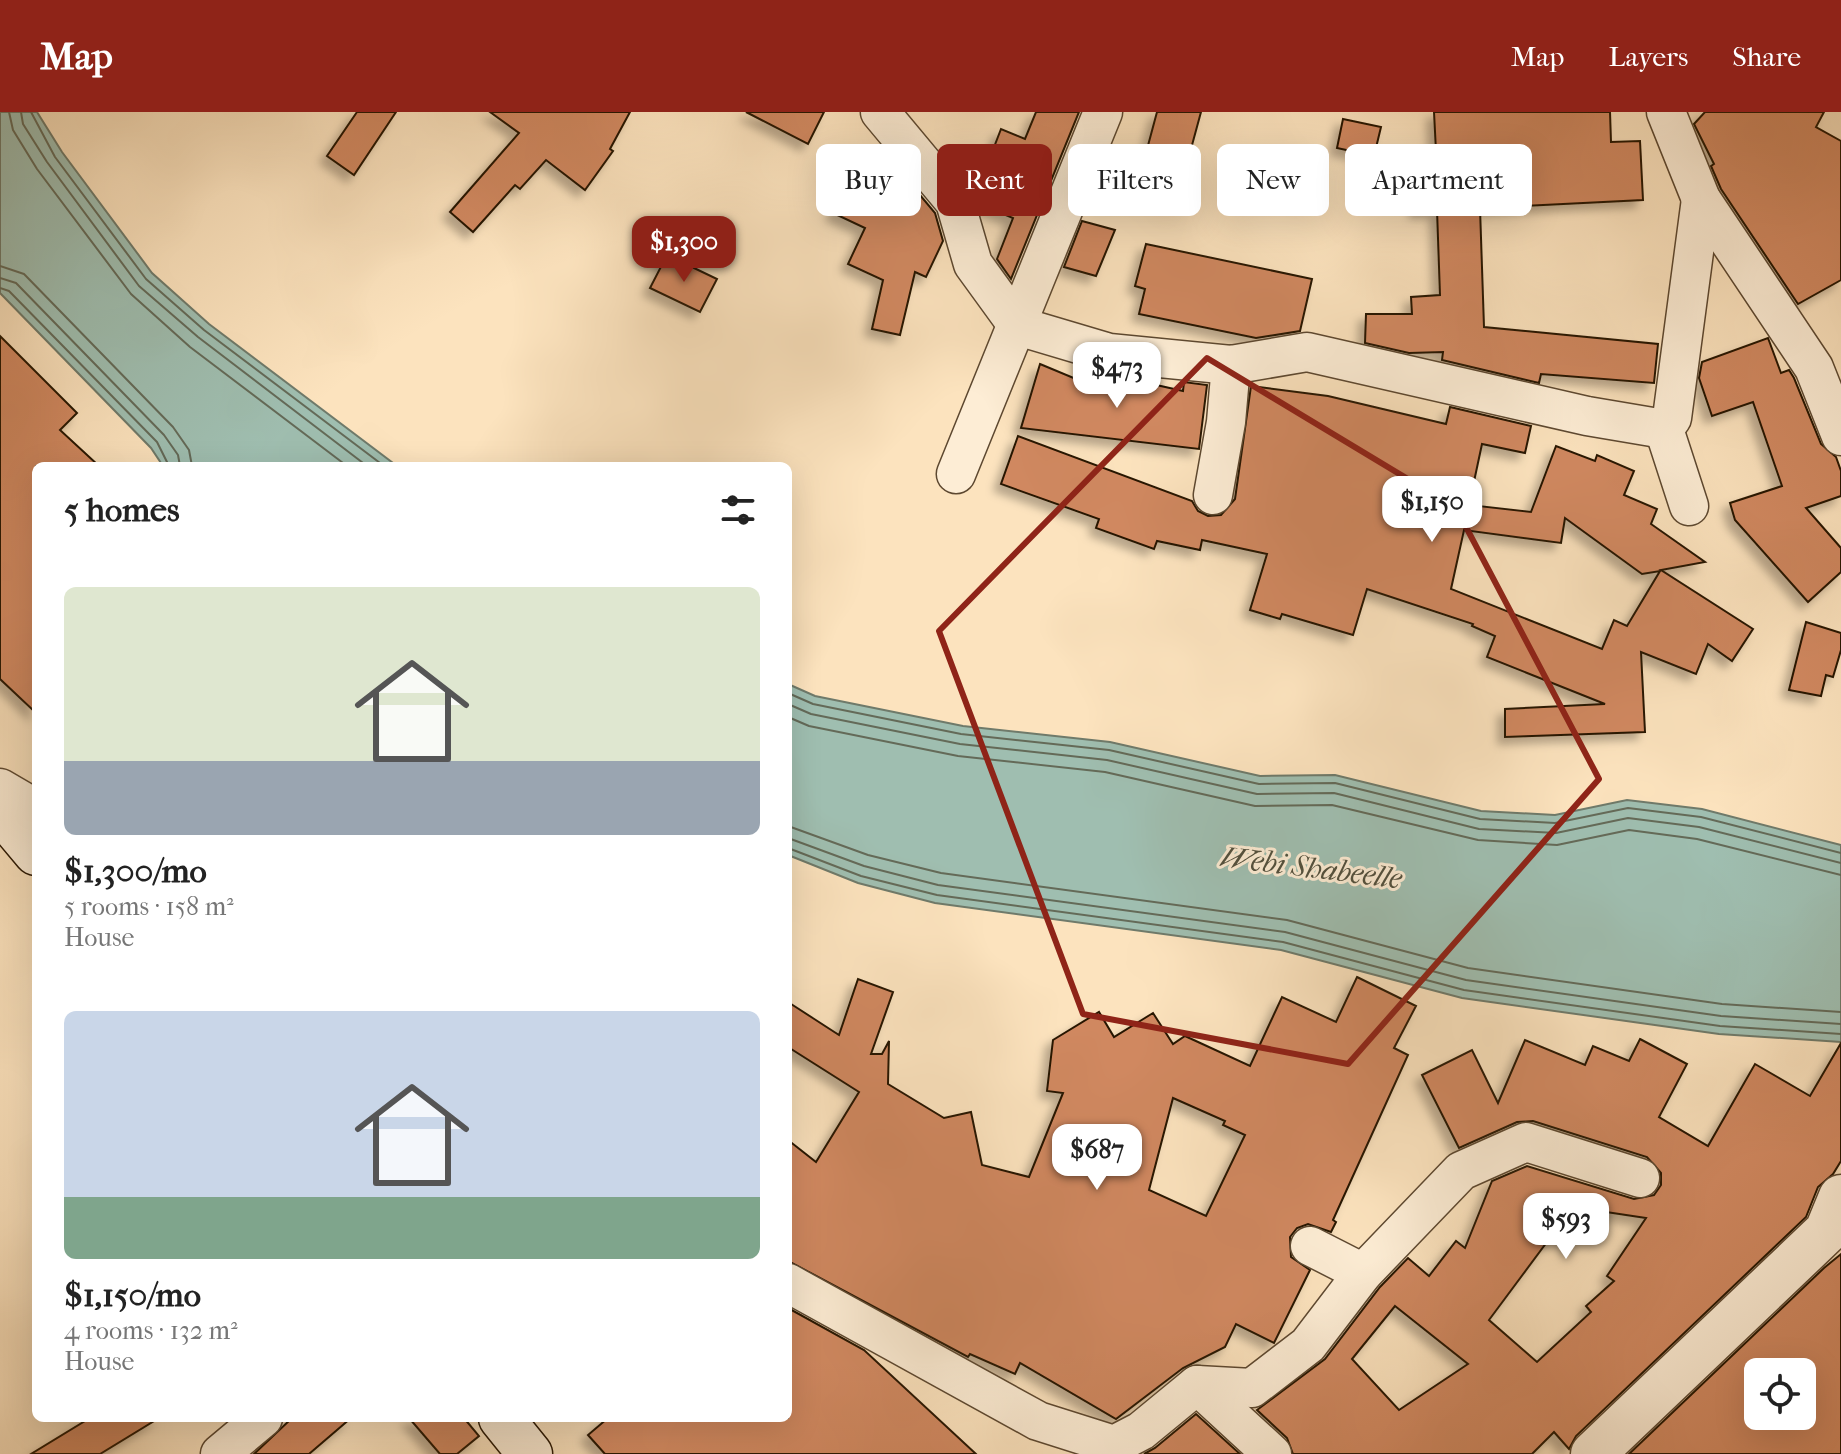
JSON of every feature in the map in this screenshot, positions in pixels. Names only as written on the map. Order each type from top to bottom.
[{"type":"street","points":[[880,112],[955,202],[973,264],[1018,326],[1109,353],[1231,365],[1307,352],[1587,416],[1664,429]]},
{"type":"street","points":[[956,474],[1103,112]]},
{"type":"street","points":[[1666,112],[1701,199],[1814,368],[1841,436]]},
{"type":"street","points":[[1664,429],[1672,418],[1701,199]]},
{"type":"street","points":[[1213,495],[1226,422],[1231,365]]},
{"type":"street","points":[[1664,429],[1689,506]]},
{"type":"street","points":[[0,788],[32,807]]},
{"type":"street","points":[[0,810],[32,848]]},
{"type":"street","points":[[792,1285],[1038,1421],[1114,1445],[1141,1431],[1197,1385],[1252,1388],[1308,1345],[1363,1273],[1461,1171],[1526,1142],[1640,1178]]},
{"type":"street","points":[[1593,1454],[1836,1226]]},
{"type":"street","points":[[1310,1246],[1363,1273]]},
{"type":"street","points":[[1197,1385],[1272,1454]]},
{"type":"street","points":[[1038,1421],[1068,1454]]},
{"type":"street","points":[[220,1454],[258,1422]]},
{"type":"street","points":[[504,1422],[530,1454]]},
{"type":"highlighted area","points":[[1207,358],[1456,508],[1599,779],[1348,1064],[1083,1014],[939,631]]},
{"type":"water","points":[[0,112],[37,112],[62,152],[152,273],[209,324],[392,462],[160,462],[151,448],[0,293]]},
{"type":"water","name":"Webi Shabeelle","points":[[792,686],[815,696],[963,726],[1110,742],[1260,776],[1335,775],[1481,811],[1555,815],[1627,800],[1702,809],[1841,845],[1841,1042],[1719,1034],[1462,998],[1281,950],[935,903],[858,883],[792,857]]},
{"type":"building","points":[[357,112],[396,112],[354,175],[327,156]]},
{"type":"building","points":[[490,112],[630,112],[610,149],[613,151],[585,190],[546,160],[520,189],[515,185],[473,232],[450,212],[519,133]]},
{"type":"building","points":[[746,112],[824,112],[808,144]]},
{"type":"building","points":[[1036,112],[1079,112],[1052,178],[1052,144],[995,144],[1001,129],[1025,139]]},
{"type":"building","points":[[1157,112],[1201,112],[1192,144],[1148,144]]},
{"type":"building","points":[[1434,112],[1610,112],[1611,142],[1640,141],[1643,200],[1532,205],[1532,144],[1436,144]]},
{"type":"building","points":[[1705,112],[1824,112],[1816,127],[1841,141],[1841,280],[1798,304],[1721,189],[1711,166],[1714,164],[1694,124]]},
{"type":"building","points":[[1343,119],[1381,127],[1377,144],[1345,144],[1345,150],[1337,148]]},
{"type":"building","points":[[921,196],[935,213],[943,241],[926,277],[915,272],[900,335],[872,329],[883,280],[848,264],[865,228],[839,216],[921,216]]},
{"type":"building","points":[[1008,216],[1037,216],[1011,279],[997,259],[1013,218]]},
{"type":"building","points":[[1437,216],[1480,216],[1484,327],[1658,344],[1654,383],[1541,374],[1539,383],[1442,360],[1443,352],[1409,353],[1365,343],[1366,314],[1412,314],[1411,297],[1440,295]]},
{"type":"building","points":[[1082,221],[1115,230],[1096,276],[1064,267]]},
{"type":"building","points":[[1146,244],[1312,279],[1300,331],[1256,338],[1139,314],[1145,289],[1135,286]]},
{"type":"building","points":[[667,255],[717,279],[700,312],[650,288]]},
{"type":"building","points":[[0,336],[77,413],[60,430],[95,462],[32,462],[32,709],[0,679]]},
{"type":"building","points":[[1768,338],[1781,373],[1789,370],[1794,378],[1821,444],[1836,457],[1841,471],[1841,496],[1806,508],[1841,548],[1841,572],[1808,602],[1735,520],[1730,503],[1782,486],[1753,402],[1712,416],[1699,378],[1702,362]]},
{"type":"building","points":[[1040,364],[1107,392],[1112,375],[1183,391],[1184,382],[1207,385],[1199,449],[1021,428]]},
{"type":"building","points":[[1251,386],[1328,396],[1446,424],[1450,407],[1531,426],[1525,453],[1482,444],[1469,505],[1531,512],[1556,446],[1595,461],[1597,455],[1634,471],[1624,495],[1657,509],[1651,524],[1705,562],[1661,570],[1753,629],[1732,661],[1708,644],[1696,674],[1641,652],[1645,732],[1505,737],[1505,709],[1605,704],[1487,657],[1495,636],[1473,624],[1367,589],[1353,635],[1282,614],[1280,619],[1250,610],[1267,554],[1202,540],[1200,550],[1157,541],[1154,549],[1096,528],[1099,519],[1001,484],[1018,436],[1192,501],[1198,511],[1208,516],[1221,515],[1235,499]],"holes":[[[1565,518],[1642,574],[1660,571],[1627,626],[1614,620],[1602,649],[1451,589],[1464,530],[1561,543]]]},
{"type":"building","points":[[1806,622],[1841,633],[1841,650],[1833,677],[1826,675],[1821,696],[1789,690]]},
{"type":"building","points":[[1357,977],[1416,1006],[1394,1048],[1408,1055],[1333,1220],[1336,1222],[1331,1232],[1308,1224],[1297,1228],[1290,1237],[1291,1257],[1310,1270],[1274,1343],[1236,1324],[1225,1347],[1183,1368],[1116,1419],[1020,1363],[1015,1374],[970,1354],[968,1357],[792,1263],[792,1143],[816,1162],[859,1092],[792,1050],[792,1005],[839,1035],[858,979],[893,992],[871,1054],[882,1054],[889,1041],[888,1084],[944,1118],[971,1112],[982,1165],[1029,1177],[1063,1093],[1047,1091],[1053,1040],[1099,1012],[1114,1037],[1153,1013],[1173,1044],[1185,1036],[1250,1066],[1282,997],[1336,1022]],"holes":[[[1173,1098],[1225,1121],[1223,1125],[1245,1135],[1206,1216],[1149,1190]]]},
{"type":"building","points":[[1640,1039],[1687,1064],[1659,1117],[1708,1146],[1755,1064],[1810,1096],[1841,1043],[1841,1161],[1833,1174],[1818,1187],[1806,1217],[1576,1436],[1569,1449],[1554,1432],[1532,1454],[1293,1454],[1287,1438],[1257,1410],[1325,1359],[1380,1287],[1408,1258],[1429,1276],[1456,1241],[1465,1248],[1492,1181],[1527,1166],[1634,1199],[1654,1195],[1661,1185],[1661,1173],[1647,1157],[1533,1121],[1517,1122],[1459,1148],[1422,1075],[1472,1050],[1498,1103],[1525,1040],[1585,1065],[1593,1046],[1629,1061]],"holes":[[[1573,1207],[1646,1218],[1607,1276],[1614,1281],[1586,1306],[1591,1312],[1537,1362],[1489,1320]],[[1395,1306],[1468,1364],[1399,1410],[1352,1359]]]},
{"type":"building","points":[[1841,1254],[1841,1454],[1629,1454],[1824,1268]]},
{"type":"building","points":[[792,1310],[864,1350],[976,1454],[605,1454],[588,1435],[603,1422],[792,1422]]},
{"type":"building","points":[[1196,1414],[1240,1454],[1144,1454],[1155,1448]]},
{"type":"building","points":[[83,1422],[152,1422],[100,1454],[31,1454]]},
{"type":"building","points":[[288,1422],[346,1422],[309,1454],[254,1454]]},
{"type":"building","points":[[412,1422],[467,1422],[479,1436],[457,1454],[440,1454]]}]
